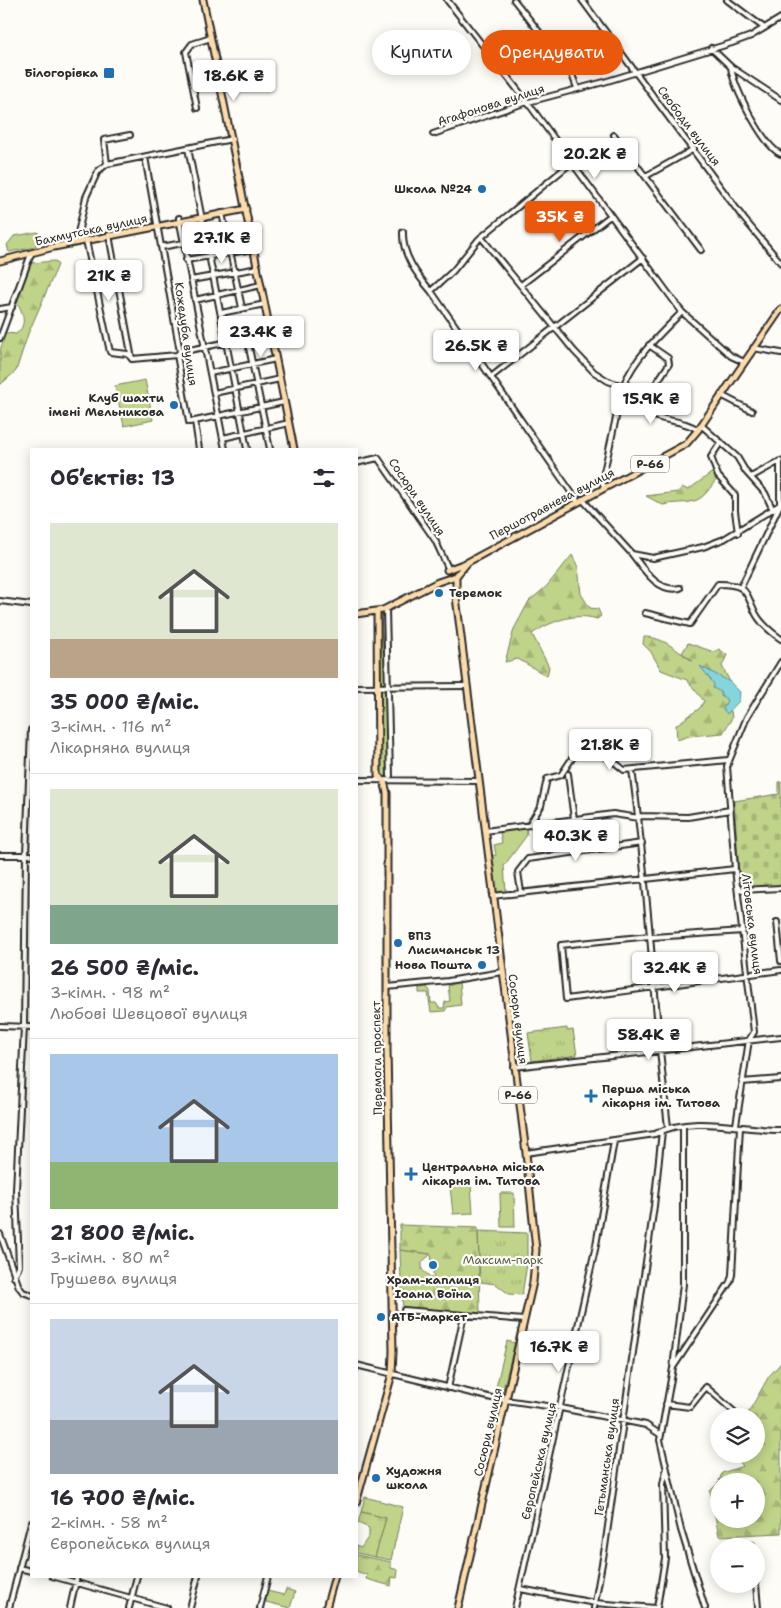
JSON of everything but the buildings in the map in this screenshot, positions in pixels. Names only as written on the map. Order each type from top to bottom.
[{"type":"main road","points":[[203,0],[294,448]]},
{"type":"main road","name":"Бахмутська вулиця","points":[[0,261],[76,242],[246,208]]},
{"type":"main road","name":"Першотравнева вулиця","points":[[438,582],[449,569],[468,562],[686,444],[700,427],[781,309]]},
{"type":"main road","name":"Першотравнева вулиця","points":[[358,614],[386,609],[438,582],[456,575],[468,562]]},
{"type":"main road","points":[[449,569],[446,574],[449,578]]},
{"type":"main road","name":"Сосюри вулиця","points":[[449,569],[456,575],[456,603],[526,1153],[536,1250],[533,1282],[458,1608]]},
{"type":"main road","name":"Перемоги проспект","points":[[358,1496],[392,1374],[386,987],[387,793],[384,781],[378,776],[377,612]]},
{"type":"main road","points":[[326,1608],[334,1578]]},
{"type":"street","points":[[447,0],[528,103],[682,312],[731,356],[744,362]]},
{"type":"street","points":[[514,0],[572,72],[578,88]]},
{"type":"street","name":"Свободи вулиця","points":[[582,0],[744,218],[781,263]]},
{"type":"street","points":[[730,1],[763,27]]},
{"type":"street","name":"Агафонова вулиця","points":[[433,134],[528,103],[636,73],[751,36],[763,27],[781,18]]},
{"type":"street","points":[[197,108],[186,52],[192,44],[211,38]]},
{"type":"street","points":[[710,48],[731,67],[781,100]]},
{"type":"street","points":[[731,67],[732,78],[747,110],[780,154]]},
{"type":"street","points":[[107,164],[104,140],[130,135]]},
{"type":"street","points":[[614,135],[701,250]]},
{"type":"street","points":[[76,242],[86,197],[98,171],[107,164],[232,140]]},
{"type":"street","points":[[188,148],[247,448]]},
{"type":"street","points":[[646,176],[694,149]]},
{"type":"street","name":"Кожедуба вулиця","points":[[145,157],[189,422],[195,421],[198,448]]},
{"type":"street","points":[[432,291],[453,271],[481,237],[571,163]]},
{"type":"street","points":[[222,213],[242,308]]},
{"type":"street","points":[[521,285],[610,216]]},
{"type":"street","name":"Кожедуба вулиця","points":[[179,220],[225,448]]},
{"type":"street","points":[[161,247],[250,231]]},
{"type":"street","points":[[403,232],[407,256],[420,278],[432,291],[491,377],[580,500],[661,586],[668,589],[680,588]]},
{"type":"street","points":[[109,235],[132,358]]},
{"type":"street","points":[[481,237],[594,372],[608,381],[622,386]]},
{"type":"street","points":[[86,240],[110,352],[128,354],[132,358],[179,353],[271,332]]},
{"type":"street","points":[[186,260],[254,249]]},
{"type":"street","points":[[0,338],[31,254]]},
{"type":"street","points":[[491,377],[643,258]]},
{"type":"street","points":[[191,280],[258,268]]},
{"type":"street","points":[[195,300],[261,285]]},
{"type":"street","points":[[221,313],[265,304]]},
{"type":"street","points":[[0,309],[12,307]]},
{"type":"street","points":[[604,487],[602,481],[622,386],[634,362],[682,312]]},
{"type":"street","points":[[247,338],[270,448]]},
{"type":"street","points":[[640,408],[669,364],[668,358],[649,345]]},
{"type":"street","points":[[753,348],[781,353]]},
{"type":"street","points":[[210,373],[276,358]]},
{"type":"street","points":[[214,393],[280,379]]},
{"type":"street","points":[[621,394],[655,417],[700,427],[721,442],[737,457],[769,498],[773,510]]},
{"type":"street","points":[[721,395],[752,411]]},
{"type":"street","points":[[195,421],[284,402]]},
{"type":"street","points":[[222,438],[289,423]]},
{"type":"street","points":[[721,442],[711,457],[718,476],[735,495],[734,511],[738,533]]},
{"type":"street","name":"Сосюри вулиця","points":[[358,463],[378,458],[434,540],[449,569]]},
{"type":"street","points":[[741,588],[780,504],[781,461],[751,477]]},
{"type":"street","points":[[632,554],[653,558],[703,547],[738,533],[780,504]]},
{"type":"street","points":[[645,613],[690,624],[718,584],[741,588],[750,598],[756,614],[764,626],[781,639]]},
{"type":"street","points":[[0,601],[30,605]]},
{"type":"street","points":[[386,609],[390,776],[397,782]]},
{"type":"street","points":[[529,824],[541,806],[547,779],[561,775],[578,751],[588,750],[607,756],[624,770],[728,760],[747,717],[781,662]]},
{"type":"street","points":[[358,687],[467,686]]},
{"type":"street","name":"Літовська вулиця","points":[[673,1368],[730,1282],[732,1275],[738,1126],[742,1082],[749,1040],[754,1032],[749,973],[735,869],[727,783],[728,760]]},
{"type":"street","points":[[632,770],[646,878],[659,1050],[668,1127]]},
{"type":"street","points":[[568,774],[574,819]]},
{"type":"street","points":[[384,781],[390,776]]},
{"type":"street","points":[[358,780],[397,782],[479,781]]},
{"type":"street","points":[[14,1276],[19,1266],[16,1190],[24,1027],[30,792]]},
{"type":"street","points":[[484,831],[613,814],[639,817],[688,817],[730,810]]},
{"type":"street","points":[[521,892],[518,872],[528,859],[642,843]]},
{"type":"street","points":[[0,855],[29,855]]},
{"type":"street","points":[[492,896],[735,869]]},
{"type":"street","points":[[738,887],[742,890],[781,888]]},
{"type":"street","points":[[777,922],[781,961]]},
{"type":"street","points":[[743,931],[650,936],[561,945],[566,999],[781,970]]},
{"type":"street","points":[[386,987],[448,981],[502,972]]},
{"type":"street","points":[[0,1026],[30,1027]]},
{"type":"street","points":[[514,1067],[781,1036]]},
{"type":"street","points":[[742,1082],[781,1079]]},
{"type":"street","points":[[684,1126],[683,1284],[673,1368],[660,1435],[681,1530],[705,1608]]},
{"type":"street","points":[[526,1153],[655,1134],[668,1127],[738,1126],[781,1130]]},
{"type":"street","name":"Гетьманська вулиця","points":[[595,1606],[606,1547],[622,1420],[654,1206],[662,1131]]},
{"type":"street","name":"Європейська вулиця","points":[[515,1608],[596,1245],[614,1141]]},
{"type":"street","points":[[0,1234],[14,1276],[23,1292],[30,1295]]},
{"type":"street","points":[[404,1310],[524,1320]]},
{"type":"street","points":[[448,1388],[464,1315]]},
{"type":"street","points":[[358,1366],[506,1401],[561,1408],[622,1420],[626,1423],[646,1425],[660,1435]]},
{"type":"street","points":[[666,1404],[690,1407],[706,1387],[730,1408]]},
{"type":"street","points":[[520,1589],[595,1606],[656,1608],[665,1558],[663,1484],[666,1468]]},
{"type":"street","points":[[10,1608],[30,1527]]},
{"type":"street","points":[[19,1568],[30,1571]]},
{"type":"street","points":[[60,1578],[167,1608]]},
{"type":"street","points":[[70,1608],[77,1578]]},
{"type":"street","points":[[129,1608],[137,1578]]},
{"type":"street","points":[[190,1608],[198,1578]]},
{"type":"street","points":[[260,1608],[268,1578]]},
{"type":"street","points":[[757,1593],[758,1608]]},
{"type":"green space","points":[[38,232],[39,242],[36,242],[36,247],[9,252],[7,245],[14,236]]},
{"type":"green space","points":[[55,261],[58,265],[28,334],[16,371],[0,385],[0,350],[6,333],[16,334],[22,327],[23,319],[17,302],[31,263]]},
{"type":"green space","points":[[145,380],[153,420],[124,426],[115,386]]},
{"type":"green space","points":[[714,471],[717,479],[698,500],[663,505],[646,496],[678,492],[682,487],[688,490]]},
{"type":"green space","points":[[572,555],[578,567],[581,594],[590,608],[598,609],[601,616],[597,619],[572,617],[563,619],[547,625],[532,634],[549,667],[547,676],[518,659],[505,662],[514,629],[529,601],[546,587]]},
{"type":"green space","points":[[381,614],[385,681],[383,685],[379,682],[379,615]]},
{"type":"green space","points":[[644,637],[658,639],[693,661],[682,653],[688,643],[714,652],[719,649],[727,655],[722,666],[730,682],[718,678],[710,670],[727,701],[727,713],[731,711],[732,718],[723,733],[689,736],[677,740],[676,725],[700,708],[704,701],[687,680],[661,670],[651,652],[643,644]]},
{"type":"green space","points":[[382,690],[386,693],[388,771],[388,775],[383,777],[380,774],[379,694]]},
{"type":"green space","points":[[779,782],[781,782],[781,887],[747,889],[740,886],[734,801],[779,794]]},
{"type":"green space","points":[[526,827],[527,835],[504,866],[506,892],[496,894],[492,856],[496,855],[494,845],[502,843],[500,832]]},
{"type":"green space","points":[[459,982],[461,1005],[447,1007],[445,1011],[431,1012],[428,993],[419,993],[419,988],[427,987],[430,991],[431,1003],[436,1003],[439,1008],[444,1008],[445,1002],[450,1001],[448,986]]},
{"type":"green space","points":[[567,1028],[567,1031],[573,1030],[577,1055],[532,1061],[528,1033]]},
{"type":"green space","points":[[471,1185],[473,1213],[453,1214],[450,1186]]},
{"type":"green space","points":[[500,1193],[514,1193],[515,1227],[501,1227]]},
{"type":"green space","points":[[400,1225],[478,1228],[480,1315],[403,1309],[401,1282],[434,1280],[431,1254],[400,1250]]},
{"type":"green space","name":"Максим-парк","points":[[478,1231],[527,1233],[527,1264],[522,1295],[509,1294],[496,1284],[480,1282]]},
{"type":"green space","points":[[400,1250],[431,1254],[422,1262],[422,1270],[434,1280],[401,1282]]},
{"type":"green space","points":[[507,1341],[515,1343],[501,1398],[494,1396]]},
{"type":"green space","points":[[781,1363],[781,1533],[719,1536],[717,1528],[765,1528],[765,1473],[722,1473],[743,1466],[740,1463],[765,1463],[765,1408],[751,1408],[769,1376]]},
{"type":"green space","points":[[365,1497],[403,1507],[391,1560],[375,1557],[386,1518],[361,1512]]},
{"type":"green space","points":[[361,1512],[386,1518],[375,1557],[358,1553],[358,1547],[361,1548],[369,1536],[369,1528],[358,1523]]},
{"type":"green space","points":[[358,1555],[391,1562],[391,1568],[398,1570],[397,1578],[392,1577],[391,1586],[366,1579],[367,1575],[358,1572]]},
{"type":"green space","points":[[286,1589],[295,1592],[290,1608],[266,1602],[267,1591],[284,1595]]},
{"type":"water","points":[[700,666],[730,682],[740,692],[739,701],[727,714],[723,709],[727,700],[721,695],[721,692],[713,688],[714,684]]},
{"type":"place","name":"Білогорівка","points":[[109,73]]},
{"type":"place","name":"Школа №24","points":[[482,189]]},
{"type":"place","name":"Клуб шахти імені Мельникова","points":[[174,405]]},
{"type":"place","name":"Теремок","points":[[439,593]]},
{"type":"place","name":"ВПЗ Лисичанськ 13","points":[[398,943]]},
{"type":"place","name":"Нова Пошта","points":[[482,965]]},
{"type":"place","name":"Перша міська лікарня ім. Титова","points":[[591,1096]]},
{"type":"place","name":"Центральна міська лікарня ім. Титова","points":[[411,1174]]},
{"type":"place","name":"Храм-каплиця Іоана Воїна","points":[[433,1265]]},
{"type":"place","name":"АТБ-маркет","points":[[381,1317]]},
{"type":"place","name":"Художня школа","points":[[376,1478]]}]
